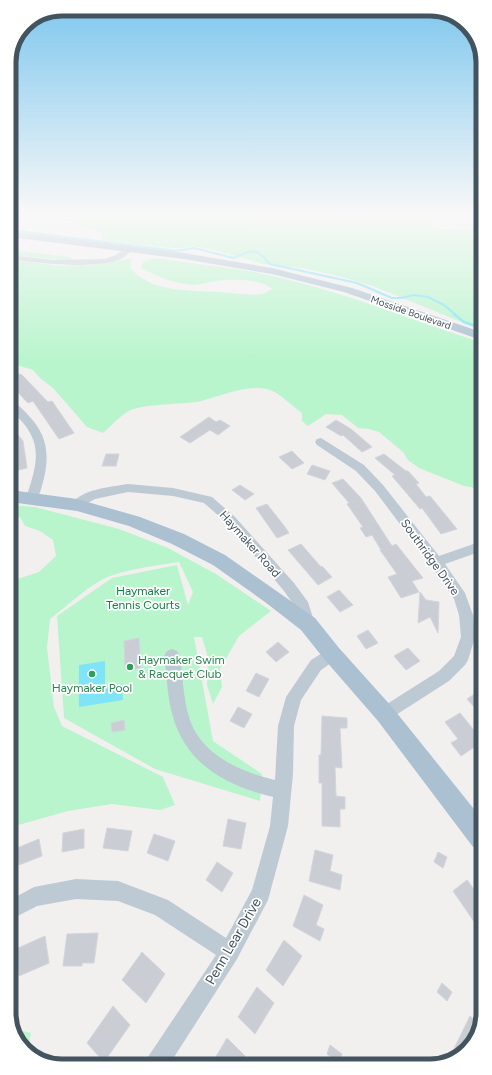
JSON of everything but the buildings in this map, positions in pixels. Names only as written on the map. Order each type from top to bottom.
[{"type":"main road","name":"Mosside Boulevard","points":[[221,262],[306,279],[354,292],[476,334]]},
{"type":"main road","name":"Haymaker Road","points":[[16,497],[77,505],[134,521],[178,539],[219,560],[272,597],[308,624],[332,654],[385,714],[476,830]]},
{"type":"street","points":[[16,409],[21,413],[37,434],[42,448],[42,465],[32,498]]},
{"type":"street","name":"Southridge Drive","points":[[321,442],[360,468],[379,488],[437,562],[460,597],[466,615],[468,637],[460,660],[444,676],[385,714]]},
{"type":"street","name":"Haymaker Road","points":[[77,505],[92,495],[128,488],[173,492],[208,500],[231,520],[289,587],[303,606],[308,624]]},
{"type":"street","points":[[437,562],[476,548]]},
{"type":"street","name":"Penn Lear Drive","points":[[160,1059],[230,952],[260,893],[279,826],[286,726],[294,697],[316,665],[332,654]]},
{"type":"street","points":[[172,656],[181,718],[191,742],[203,755],[229,772],[259,786],[282,791]]},
{"type":"street","points":[[16,907],[34,897],[76,889],[118,891],[161,907],[230,952]]},
{"type":"green space","points":[[16,262],[33,262],[60,266],[131,262],[130,267],[138,275],[148,282],[159,286],[183,290],[251,295],[262,294],[273,289],[267,285],[245,280],[215,281],[199,285],[173,282],[141,268],[143,262],[184,262],[265,274],[351,298],[476,340],[476,488],[464,486],[419,468],[408,460],[403,452],[379,432],[358,428],[342,415],[326,414],[308,426],[302,421],[302,413],[278,394],[262,388],[244,389],[201,401],[136,408],[122,416],[103,433],[87,427],[53,388],[40,378],[33,370],[16,365]]},
{"type":"green space","points":[[257,262],[476,262],[476,328],[373,286],[335,275],[302,268]]},
{"type":"green space","name":"Haymaker Tennis Courts","points":[[16,505],[35,507],[119,529],[168,548],[216,574],[271,611],[239,636],[220,669],[222,687],[213,704],[207,685],[208,658],[202,637],[194,637],[213,741],[262,774],[260,801],[155,769],[64,718],[57,616],[112,578],[177,565],[188,605],[193,592],[179,562],[110,576],[94,585],[50,619],[47,648],[54,707],[62,726],[163,777],[175,805],[160,810],[112,804],[68,811],[16,826],[16,579],[39,572],[56,556],[53,540],[40,531],[25,526],[20,517],[16,517]]},
{"type":"green space","points":[[19,1030],[31,1033],[28,1045]]},
{"type":"water","name":"Haymaker Pool","points":[[105,661],[105,686],[122,684],[123,700],[79,707],[79,665]]},
{"type":"waterway","points":[[268,262],[270,264],[357,283],[392,298],[401,298],[414,295],[428,297],[444,305],[456,315]]},
{"type":"waterway","points":[[454,314],[464,322],[476,326]]},
{"type":"place","name":"Haymaker Swim & Racquet Club","points":[[130,667]]},
{"type":"place","name":"Haymaker Pool","points":[[92,674]]}]
